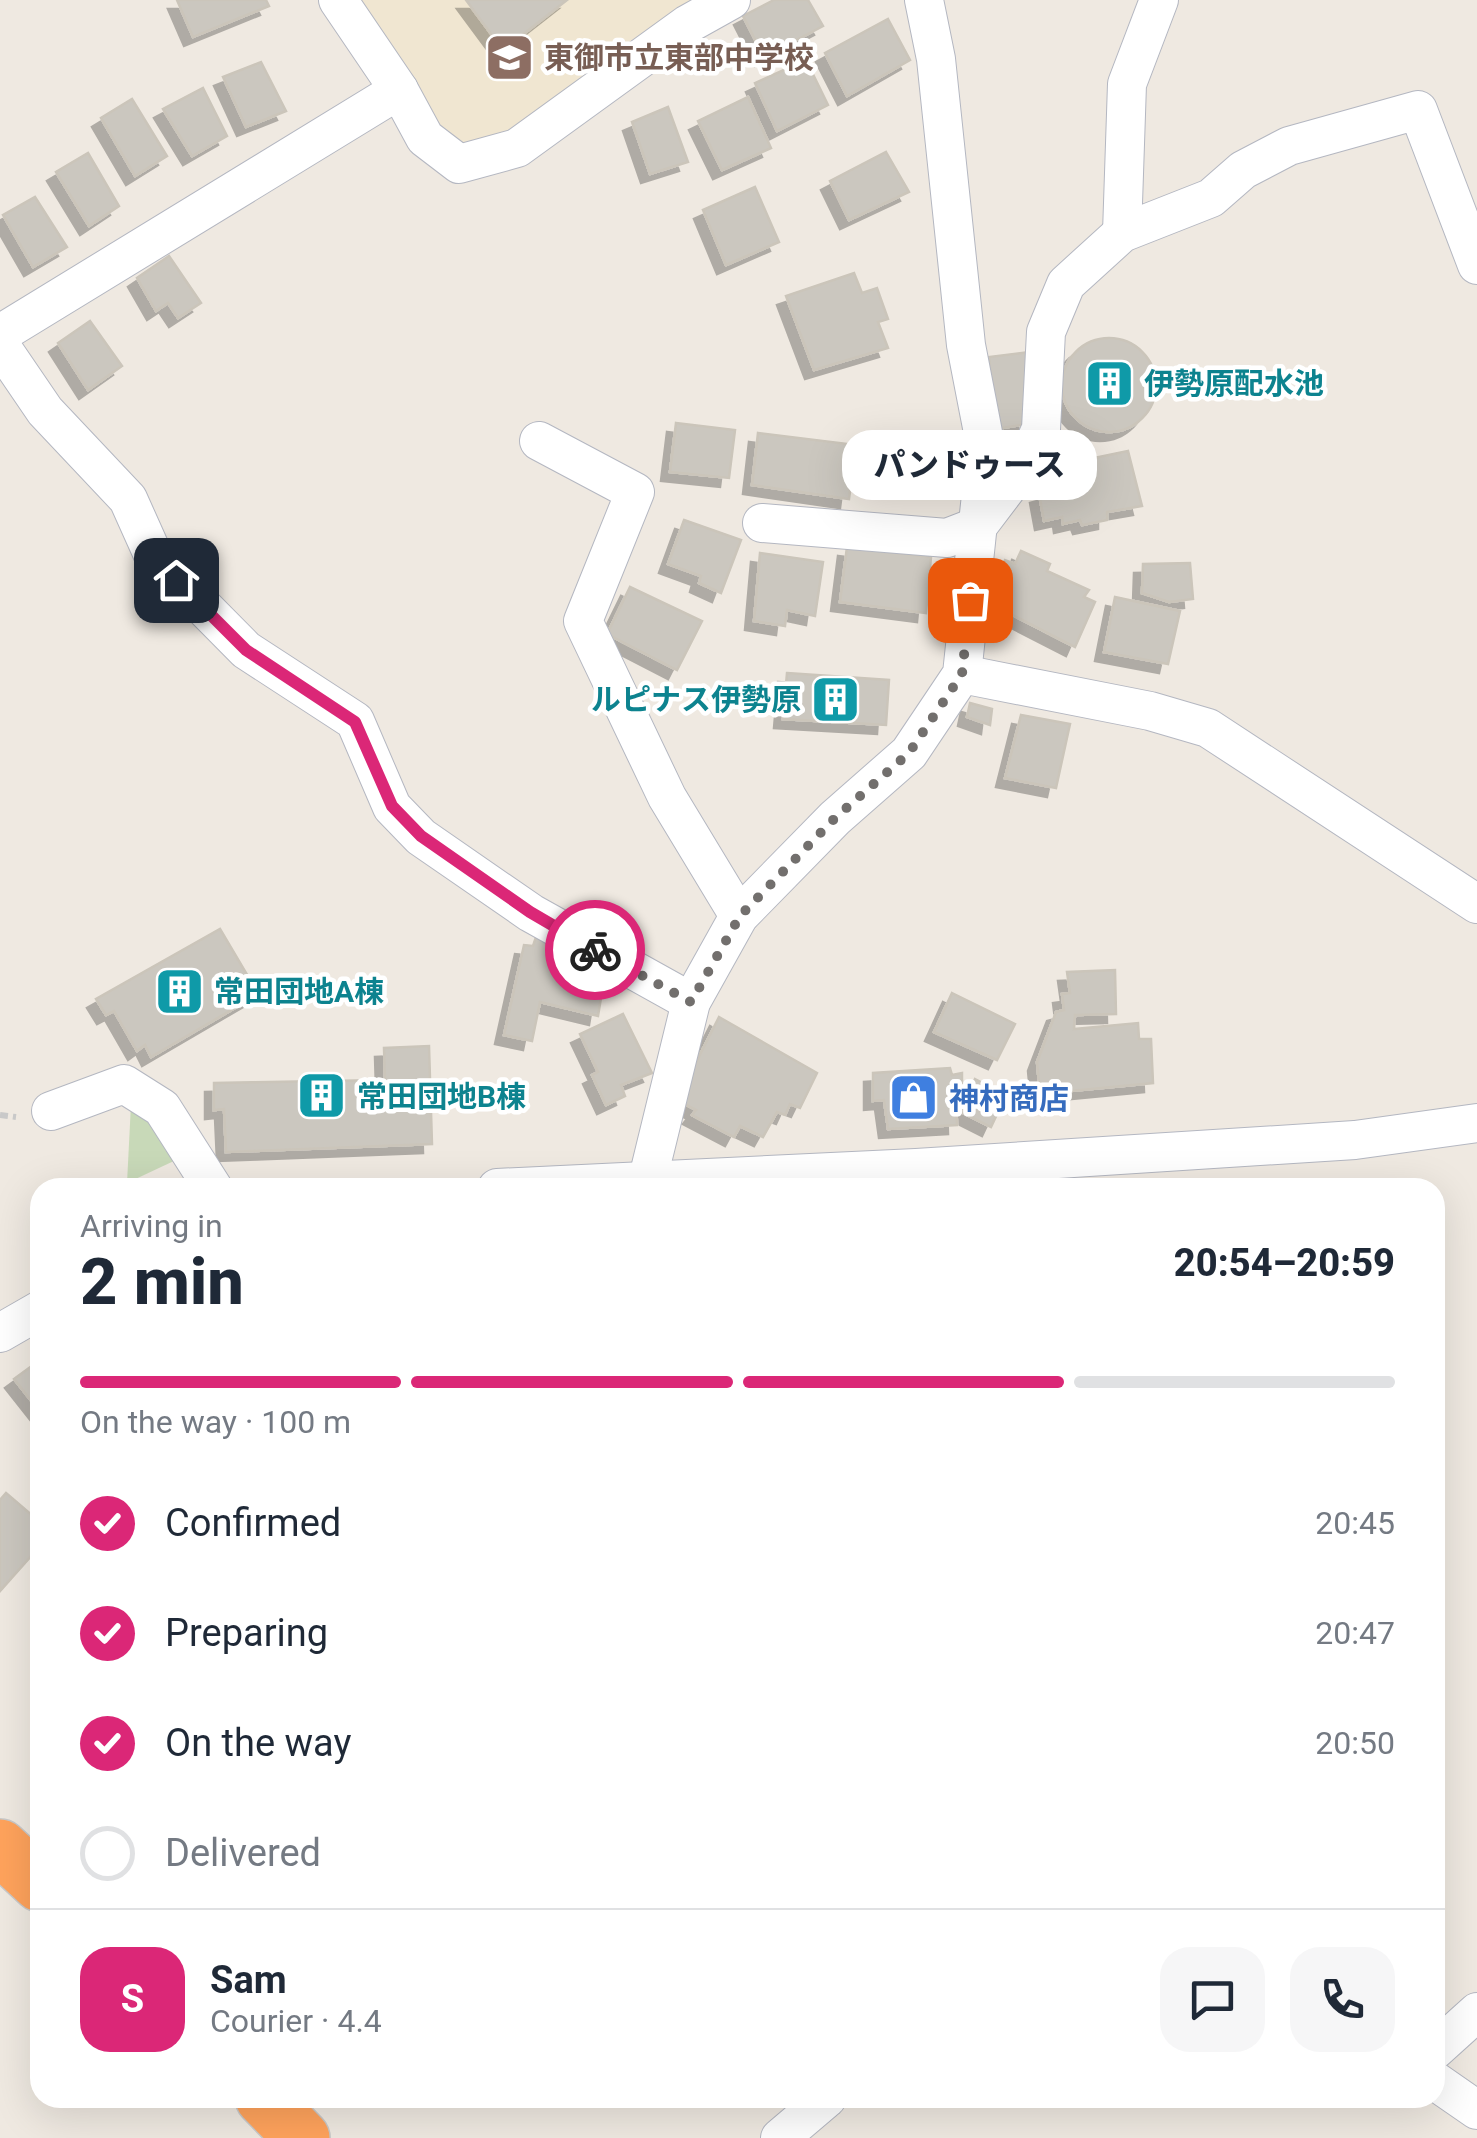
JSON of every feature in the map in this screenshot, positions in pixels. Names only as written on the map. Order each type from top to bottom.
[{"type":"highway","points":[[0,1847],[30,1875]]},
{"type":"highway","points":[[273,2108],[302,2138]]},
{"type":"street","points":[[338,0],[399,90],[425,138],[459,164],[517,148],[688,24],[730,0]]},
{"type":"street","points":[[924,0],[936,58],[966,345],[986,448],[962,674],[909,753],[835,818],[740,916],[691,1002],[648,1178],[916,1168],[1355,1140],[1477,1123]]},
{"type":"street","points":[[1122,233],[1126,84],[1159,0]]},
{"type":"street","points":[[0,334],[399,90]]},
{"type":"street","points":[[762,523],[947,538],[978,526],[1026,464],[1041,429],[1046,332],[1066,284],[1122,233],[1210,198],[1243,170],[1288,146],[1418,110],[1477,264]]},
{"type":"street","points":[[0,345],[45,411],[128,499],[154,557],[246,650],[355,722],[392,806],[421,836],[530,912],[691,1002]]},
{"type":"street","points":[[539,441],[634,492],[583,621],[667,797],[740,916]]},
{"type":"street","points":[[962,674],[1150,710],[1208,728],[1477,904]]},
{"type":"street","points":[[51,1111],[124,1084],[162,1108],[207,1178]]},
{"type":"street","points":[[0,1333],[30,1316]]},
{"type":"street","points":[[1445,2041],[1477,2012]]},
{"type":"street","points":[[1445,2088],[1477,2110]]},
{"type":"street","points":[[780,2138],[815,2108]]},
{"type":"shaded area","name":"東御市立東部中学校","points":[[338,0],[731,0],[459,164]]},
{"type":"green space","points":[[131,1104],[153,1115],[176,1160],[138,1178],[127,1178]]},
{"type":"building","points":[[177,0],[266,0],[269,6],[193,37]]},
{"type":"building","name":"東御市立東部中学校","points":[[466,0],[567,0],[503,50]]},
{"type":"building","points":[[774,0],[808,0],[823,26],[764,57],[743,16]]},
{"type":"building","points":[[888,19],[910,60],[847,96],[825,53]]},
{"type":"building","points":[[806,60],[828,105],[777,131],[755,83]]},
{"type":"building","points":[[261,62],[286,111],[246,127],[223,77]]},
{"type":"building","points":[[203,88],[227,136],[192,156],[163,109]]},
{"type":"building","points":[[748,97],[771,148],[722,170],[698,121]]},
{"type":"building","points":[[132,99],[167,156],[135,176],[101,118]]},
{"type":"building","points":[[668,107],[688,162],[650,174],[632,122]]},
{"type":"building","points":[[886,152],[909,192],[849,220],[830,181]]},
{"type":"building","points":[[88,153],[119,206],[89,226],[56,172]]},
{"type":"building","points":[[755,187],[779,242],[726,265],[703,210]]},
{"type":"building","points":[[35,197],[67,247],[33,267],[3,215]]},
{"type":"building","points":[[169,256],[201,303],[178,318],[168,303],[156,311],[137,278]]},
{"type":"building","points":[[854,273],[862,293],[877,288],[888,319],[878,322],[888,348],[814,370],[786,296]]},
{"type":"building","points":[[90,321],[122,366],[88,390],[58,343]]},
{"type":"building","name":"伊勢原配水池","points":[[1109,338],[1127,342],[1142,352],[1152,367],[1156,385],[1152,403],[1142,418],[1127,428],[1109,432],[1091,428],[1076,418],[1066,403],[1062,385],[1066,367],[1076,352],[1091,342]]},
{"type":"building","points":[[1030,352],[1027,424],[996,429],[989,357]]},
{"type":"building","points":[[676,423],[735,430],[729,478],[670,472]]},
{"type":"building","points":[[758,433],[856,445],[849,499],[752,485]]},
{"type":"building","points":[[1128,451],[1142,506],[1107,512],[1107,520],[1082,525],[1080,520],[1063,524],[1062,517],[1044,521],[1039,494],[1050,491],[1046,468]]},
{"type":"building","points":[[684,520],[741,540],[721,593],[699,583],[701,576],[668,564]]},
{"type":"building","points":[[847,547],[931,557],[926,613],[840,602]]},
{"type":"building","points":[[1021,551],[1050,564],[1047,571],[1089,590],[1084,597],[1095,602],[1075,647],[995,606],[1007,584],[996,579],[1005,560],[1015,564]]},
{"type":"building","points":[[760,553],[823,562],[815,616],[787,610],[785,626],[754,621]]},
{"type":"building","points":[[1190,563],[1193,599],[1169,602],[1142,593],[1143,564]]},
{"type":"building","points":[[630,587],[702,621],[677,670],[607,634]]},
{"type":"building","points":[[1115,597],[1180,611],[1168,664],[1104,652]]},
{"type":"building","name":"ルピナス伊勢原","points":[[787,673],[889,680],[886,725],[783,719]]},
{"type":"building","points":[[970,703],[992,709],[990,725],[967,717]]},
{"type":"building","points":[[1021,715],[1070,724],[1056,788],[1005,778]]},
{"type":"building","name":"常田団地A棟","points":[[220,929],[249,978],[243,983],[252,998],[151,1057],[145,1045],[137,1051],[114,1011],[106,1015],[96,999]]},
{"type":"building","points":[[536,937],[561,945],[558,960],[588,966],[586,975],[604,980],[598,1016],[540,1002],[532,1041],[504,1035],[524,945],[533,946]]},
{"type":"building","points":[[1115,970],[1116,1014],[1075,1015],[1074,1029],[1138,1023],[1139,1039],[1151,1039],[1153,1083],[1040,1094],[1037,1062],[1056,1012],[1064,1010],[1062,994],[1070,993],[1067,972]]},
{"type":"building","points":[[952,993],[1015,1024],[997,1060],[934,1032]]},
{"type":"building","points":[[623,1014],[652,1073],[621,1085],[625,1096],[606,1105],[592,1075],[598,1072],[580,1034]]},
{"type":"building","points":[[719,1017],[817,1073],[800,1108],[790,1104],[785,1115],[777,1112],[763,1137],[740,1126],[734,1137],[692,1115],[696,1110],[677,1100]]},
{"type":"building","name":"常田団地B棟","points":[[429,1046],[432,1144],[226,1152],[224,1109],[214,1110],[214,1083],[385,1080],[384,1048]]},
{"type":"building","name":"神村商店","points":[[950,1068],[952,1075],[962,1073],[962,1094],[956,1095],[957,1125],[888,1129],[884,1100],[873,1101],[873,1073]]},
{"type":"building","points":[[975,1079],[1006,1095],[991,1127],[959,1111]]},
{"type":"building","points":[[30,1367],[30,1399],[14,1379]]},
{"type":"building","points":[[6,1493],[30,1513],[30,1557],[0,1591],[0,1500]]},
{"type":"way so far","points":[[595,950],[691,1002],[740,916],[835,818],[909,753],[962,674],[970,600]]},
{"type":"place","name":"東御市立東部中学校","points":[[509,57]]},
{"type":"place","name":"伊勢原配水池","points":[[1109,383]]},
{"type":"place","name":"パンドゥース","points":[[970,600]]},
{"type":"place","name":"ルピナス伊勢原","points":[[836,699]]},
{"type":"place","name":"常田団地A棟","points":[[179,991]]},
{"type":"place","name":"常田団地B棟","points":[[322,1096]]},
{"type":"place","name":"神村商店","points":[[914,1098]]},
{"type":"route","points":[[176,580],[246,650],[355,722],[392,806],[421,836],[530,912],[595,950]]}]
